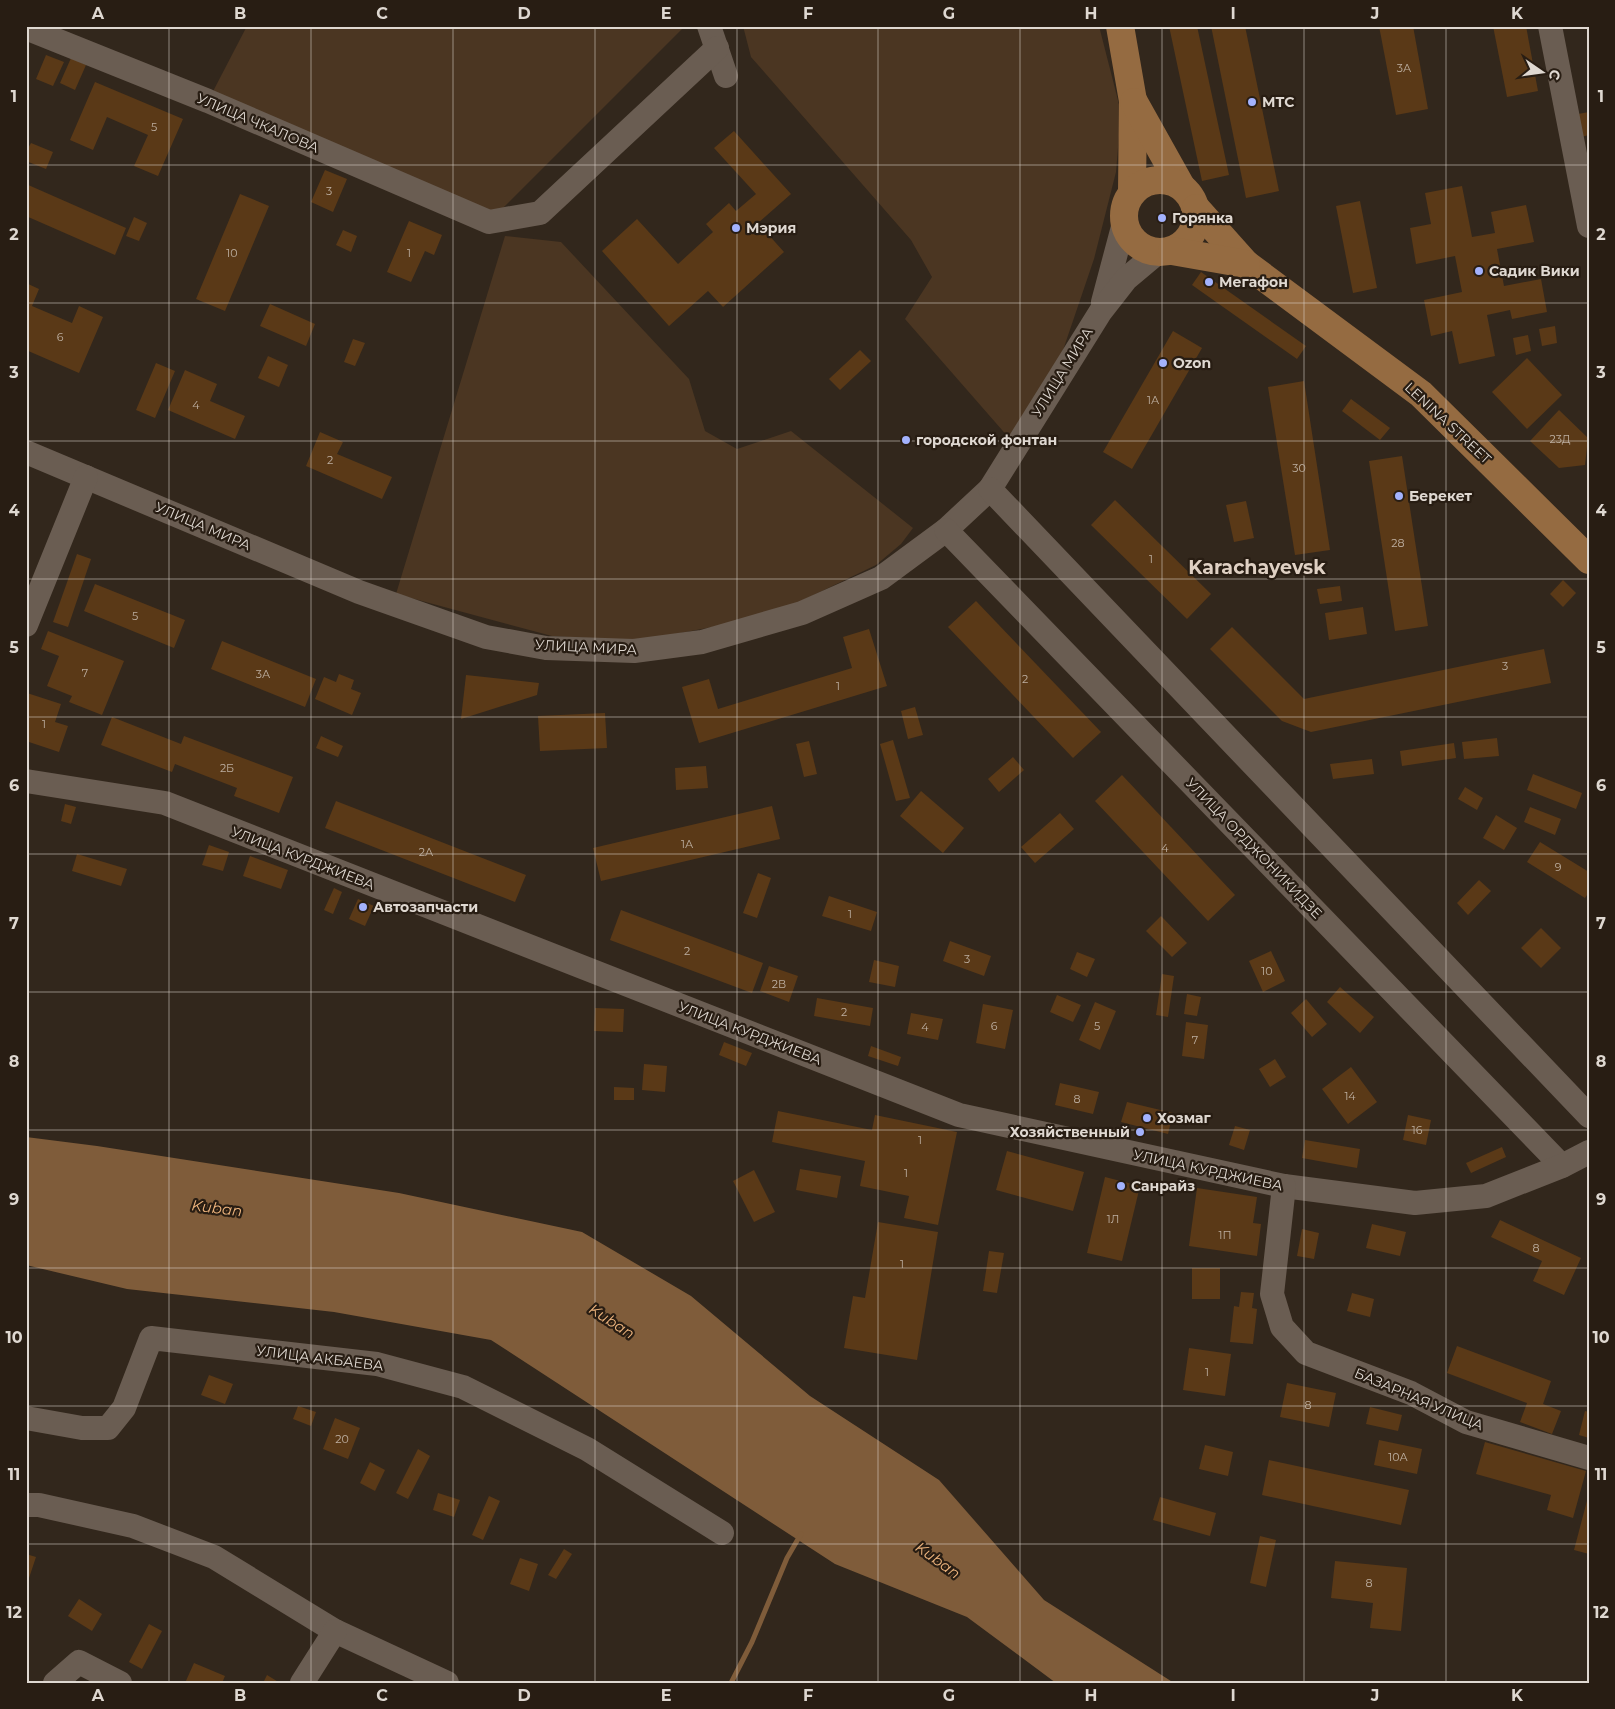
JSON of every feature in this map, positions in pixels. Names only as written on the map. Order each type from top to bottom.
[{"type":"main road","name":"LENINA STREET","points":[[1120,26],[1133,101],[1132,192]]},
{"type":"main road","name":"LENINA STREET","points":[[1133,101],[1188,197],[1246,264],[1421,394],[1589,560]]},
{"type":"main road","points":[[1155,180],[1168,180],[1188,197],[1197,221],[1192,235],[1183,245],[1164,252],[1144,250],[1128,235],[1124,223],[1126,202],[1132,192],[1142,184],[1155,180]]},
{"type":"main road","name":"LENINA STREET","points":[[1164,252],[1246,264]]},
{"type":"street","points":[[1550,26],[1589,226]]},
{"type":"street","name":"УЛИЦА ЧКАЛОВА","points":[[26,28],[208,101],[489,222],[540,213],[713,37]]},
{"type":"street","points":[[713,37],[726,76]]},
{"type":"street","name":"УЛИЦА МИРА","points":[[1100,311],[1124,223]]},
{"type":"street","name":"УЛИЦА МИРА","points":[[26,452],[359,592],[486,637],[546,648],[634,651],[692,644],[802,613],[881,578],[946,530],[990,489],[1100,311],[1126,279],[1164,252]]},
{"type":"street","points":[[26,625],[86,478]]},
{"type":"street","points":[[990,489],[1589,1116]]},
{"type":"street","name":"УЛИЦА ОРДЖОНИКИДЗЕ","points":[[946,530],[1562,1166]]},
{"type":"street","name":"УЛИЦА КУРДЖИЕВА","points":[[26,781],[165,803],[959,1115],[1284,1186],[1415,1203],[1493,1193],[1562,1166]]},
{"type":"street","points":[[1562,1166],[1589,1152]]},
{"type":"street","name":"БАЗАРНАЯ УЛИЦА","points":[[1284,1186],[1272,1294],[1282,1326],[1306,1353],[1411,1394],[1466,1422],[1589,1458]]},
{"type":"street","name":"УЛИЦА АКБАЕВА","points":[[26,1418],[82,1428],[108,1428],[124,1408],[150,1338],[377,1364],[463,1387],[587,1449],[722,1533]]},
{"type":"street","points":[[26,1505],[39,1505],[134,1526],[214,1557],[335,1630],[447,1683]]},
{"type":"street","points":[[302,1683],[335,1630]]},
{"type":"street","points":[[55,1683],[79,1662],[120,1683]]},
{"type":"shaded area","points":[[247,26],[685,26],[489,222],[208,101]]},
{"type":"shaded area","points":[[743,26],[1099,26],[1121,112],[1116,172],[1094,259],[1060,359],[1009,438],[905,319],[932,277],[911,240],[751,57]]},
{"type":"shaded area","points":[[505,236],[561,242],[689,379],[705,431],[737,449],[791,431],[913,528],[901,544],[876,565],[770,616],[638,641],[552,636],[396,594]]},
{"type":"water","name":"Kuban","points":[[26,1137],[97,1146],[399,1193],[582,1232],[691,1296],[810,1396],[939,1480],[1044,1600],[1174,1683],[1056,1683],[967,1617],[835,1564],[491,1340],[334,1312],[127,1289],[26,1265]]},
{"type":"building","points":[[1169,26],[1197,26],[1229,175],[1202,181]]},
{"type":"building","points":[[1211,26],[1245,26],[1279,191],[1246,198]]},
{"type":"building","points":[[1379,26],[1413,26],[1428,109],[1396,115]]},
{"type":"building","points":[[1493,26],[1526,26],[1538,91],[1507,97]]},
{"type":"building","points":[[46,55],[64,62],[53,86],[36,79]]},
{"type":"building","points":[[71,58],[86,65],[75,90],[60,83]]},
{"type":"building","points":[[95,82],[183,119],[158,176],[134,166],[148,135],[107,117],[93,150],[70,140]]},
{"type":"building","points":[[1589,112],[1589,135],[1581,137],[1578,114]]},
{"type":"building","name":"Мэрия","points":[[734,131],[791,194],[758,223],[784,252],[723,307],[708,291],[669,326],[602,251],[637,219],[678,264],[713,232],[706,224],[729,203],[736,211],[756,194],[714,148]]},
{"type":"building","points":[[31,143],[53,152],[46,169],[26,161],[26,152]]},
{"type":"building","points":[[325,170],[347,179],[333,212],[311,202]]},
{"type":"building","points":[[26,184],[126,228],[115,255],[26,216]]},
{"type":"building","name":"Садик Вики","points":[[1462,186],[1472,237],[1495,233],[1491,212],[1526,205],[1534,242],[1497,249],[1504,286],[1541,279],[1547,312],[1512,319],[1510,310],[1487,315],[1495,356],[1459,364],[1452,331],[1431,336],[1424,300],[1462,292],[1455,256],[1416,264],[1410,228],[1431,224],[1425,193]]},
{"type":"building","points":[[240,194],[269,206],[225,311],[196,299]]},
{"type":"building","points":[[1360,201],[1377,288],[1353,293],[1336,206]]},
{"type":"building","points":[[134,217],[147,223],[139,241],[126,236]]},
{"type":"building","points":[[409,221],[442,235],[434,255],[425,251],[411,282],[387,272]]},
{"type":"building","points":[[343,230],[357,236],[351,252],[336,245]]},
{"type":"building","points":[[1201,272],[1306,346],[1297,359],[1192,285]]},
{"type":"building","points":[[26,283],[39,289],[32,306],[72,323],[79,306],[103,317],[79,373],[26,350]]},
{"type":"building","points":[[270,304],[315,324],[306,346],[260,326]]},
{"type":"building","points":[[1555,326],[1557,343],[1542,346],[1539,329]]},
{"type":"building","points":[[1173,331],[1202,348],[1132,469],[1103,452]]},
{"type":"building","points":[[1528,335],[1531,351],[1516,355],[1513,338]]},
{"type":"building","points":[[353,339],[365,343],[355,366],[344,362]]},
{"type":"building","points":[[860,350],[871,361],[840,390],[829,379]]},
{"type":"building","points":[[268,356],[288,365],[279,387],[258,378]]},
{"type":"building","points":[[1527,358],[1562,395],[1527,429],[1492,392]]},
{"type":"building","points":[[156,363],[175,371],[155,418],[136,410]]},
{"type":"building","points":[[185,370],[217,384],[210,401],[245,416],[235,439],[168,410]]},
{"type":"building","points":[[1304,381],[1330,550],[1295,555],[1268,387]]},
{"type":"building","points":[[1351,399],[1390,428],[1380,440],[1342,411]]},
{"type":"building","points":[[1559,410],[1588,438],[1585,465],[1559,468],[1530,441]]},
{"type":"building","points":[[320,432],[343,442],[337,454],[392,477],[382,499],[306,466]]},
{"type":"building","points":[[1402,456],[1428,626],[1395,631],[1369,461]]},
{"type":"building","points":[[1115,500],[1211,594],[1187,619],[1091,525]]},
{"type":"building","points":[[1246,501],[1254,538],[1234,542],[1226,505]]},
{"type":"building","points":[[77,554],[91,559],[68,627],[53,622]]},
{"type":"building","points":[[1563,580],[1576,593],[1563,607],[1550,594]]},
{"type":"building","points":[[95,584],[185,620],[174,648],[84,611]]},
{"type":"building","points":[[1340,586],[1342,601],[1320,604],[1317,589]]},
{"type":"building","points":[[976,601],[1101,732],[1073,758],[948,627]]},
{"type":"building","points":[[1363,607],[1367,634],[1329,640],[1325,613]]},
{"type":"building","points":[[1232,627],[1304,699],[1544,649],[1551,683],[1311,732],[1282,721],[1210,649]]},
{"type":"building","points":[[869,629],[887,686],[699,743],[682,687],[709,679],[718,709],[852,668],[843,637]]},
{"type":"building","points":[[48,631],[124,661],[102,715],[69,702],[72,696],[47,686],[59,656],[41,649]]},
{"type":"building","points":[[222,641],[316,679],[305,707],[211,669]]},
{"type":"building","points":[[339,674],[354,680],[351,689],[361,693],[352,715],[315,699],[324,677],[336,682]]},
{"type":"building","points":[[466,675],[539,683],[537,695],[461,719]]},
{"type":"building","points":[[27,693],[61,704],[55,722],[68,726],[59,752],[26,741]]},
{"type":"building","points":[[915,707],[923,735],[908,739],[901,711]]},
{"type":"building","points":[[605,713],[607,748],[540,751],[538,716]]},
{"type":"building","points":[[112,717],[181,744],[184,736],[293,777],[279,813],[234,796],[237,788],[175,764],[172,772],[101,745]]},
{"type":"building","points":[[321,736],[343,746],[338,757],[316,748]]},
{"type":"building","points":[[1497,738],[1499,756],[1464,759],[1462,742]]},
{"type":"building","points":[[893,740],[910,798],[896,801],[880,744]]},
{"type":"building","points":[[809,741],[817,774],[804,777],[796,744]]},
{"type":"building","points":[[1454,743],[1456,758],[1402,766],[1400,751]]},
{"type":"building","points":[[1013,757],[1024,770],[999,792],[988,779]]},
{"type":"building","points":[[1372,759],[1374,774],[1333,779],[1330,764]]},
{"type":"building","points":[[706,766],[708,788],[676,790],[675,768]]},
{"type":"building","points":[[1533,774],[1582,793],[1576,809],[1527,790]]},
{"type":"building","points":[[1122,775],[1235,895],[1208,921],[1095,801]]},
{"type":"building","points":[[1465,787],[1483,798],[1477,810],[1458,799]]},
{"type":"building","points":[[921,791],[964,828],[943,853],[900,816]]},
{"type":"building","points":[[336,801],[526,875],[515,902],[325,828]]},
{"type":"building","points":[[65,804],[76,807],[71,824],[61,821]]},
{"type":"building","points":[[772,806],[780,839],[601,881],[593,848]]},
{"type":"building","points":[[1530,807],[1561,819],[1555,835],[1524,822]]},
{"type":"building","points":[[1060,813],[1074,829],[1035,863],[1021,847]]},
{"type":"building","points":[[1496,815],[1517,828],[1504,850],[1483,838]]},
{"type":"building","points":[[1540,842],[1589,872],[1589,892],[1585,898],[1527,862]]},
{"type":"building","points":[[209,845],[229,852],[223,871],[202,865]]},
{"type":"building","points":[[77,854],[127,869],[121,886],[72,871]]},
{"type":"building","points":[[250,856],[288,870],[281,889],[243,876]]},
{"type":"building","points":[[758,873],[771,878],[757,918],[743,913]]},
{"type":"building","points":[[1479,880],[1491,891],[1468,915],[1457,903]]},
{"type":"building","points":[[334,888],[342,892],[333,914],[324,910]]},
{"type":"building","points":[[829,896],[877,912],[871,931],[822,916]]},
{"type":"building","points":[[358,899],[374,906],[365,926],[349,919]]},
{"type":"building","points":[[621,910],[763,963],[752,993],[610,940]]},
{"type":"building","points":[[1161,916],[1187,943],[1172,957],[1146,931]]},
{"type":"building","points":[[1541,928],[1561,948],[1541,968],[1521,948]]},
{"type":"building","points":[[950,941],[991,956],[984,976],[943,961]]},
{"type":"building","points":[[1271,951],[1285,981],[1263,992],[1249,961]]},
{"type":"building","points":[[1077,952],[1095,959],[1087,977],[1070,969]]},
{"type":"building","points":[[874,960],[899,966],[895,987],[869,982]]},
{"type":"building","points":[[769,966],[798,976],[789,1002],[760,991]]},
{"type":"building","points":[[1162,974],[1174,976],[1168,1017],[1156,1015]]},
{"type":"building","points":[[1340,987],[1374,1017],[1360,1033],[1327,1002]]},
{"type":"building","points":[[1187,994],[1201,997],[1197,1016],[1184,1014]]},
{"type":"building","points":[[1057,995],[1081,1005],[1073,1022],[1050,1012]]},
{"type":"building","points":[[817,998],[873,1008],[870,1026],[814,1016]]},
{"type":"building","points":[[1306,999],[1327,1024],[1312,1037],[1291,1013]]},
{"type":"building","points":[[1095,1002],[1116,1011],[1100,1050],[1079,1040]]},
{"type":"building","points":[[983,1004],[1013,1010],[1005,1049],[976,1043]]},
{"type":"building","points":[[595,1008],[624,1009],[623,1032],[594,1031]]},
{"type":"building","points":[[911,1013],[943,1019],[938,1040],[907,1034]]},
{"type":"building","points":[[1186,1022],[1208,1025],[1204,1059],[1182,1056]]},
{"type":"building","points":[[724,1042],[752,1053],[746,1066],[719,1055]]},
{"type":"building","points":[[871,1046],[901,1057],[898,1066],[868,1056]]},
{"type":"building","points":[[1275,1059],[1286,1077],[1270,1087],[1259,1069]]},
{"type":"building","points":[[644,1064],[667,1066],[665,1092],[642,1090]]},
{"type":"building","points":[[1351,1067],[1377,1102],[1348,1124],[1322,1089]]},
{"type":"building","points":[[1060,1083],[1099,1092],[1093,1114],[1055,1105]]},
{"type":"building","points":[[614,1087],[634,1088],[634,1100],[614,1100]]},
{"type":"building","name":"Хозмаг","points":[[1127,1102],[1173,1113],[1168,1134],[1121,1122]]},
{"type":"building","points":[[778,1111],[872,1130],[875,1115],[957,1132],[938,1225],[904,1218],[909,1196],[860,1186],[865,1161],[772,1142]]},
{"type":"building","points":[[1408,1115],[1431,1120],[1426,1145],[1403,1140]]},
{"type":"building","points":[[1235,1126],[1250,1130],[1244,1150],[1229,1145]]},
{"type":"building","points":[[1305,1140],[1360,1149],[1357,1168],[1302,1158]]},
{"type":"building","points":[[1502,1147],[1506,1157],[1471,1173],[1466,1163]]},
{"type":"building","points":[[1007,1151],[1084,1172],[1073,1211],[996,1190]]},
{"type":"building","points":[[800,1169],[841,1176],[837,1198],[796,1190]]},
{"type":"building","points":[[754,1170],[775,1212],[754,1222],[733,1181]]},
{"type":"building","points":[[1105,1177],[1140,1186],[1122,1261],[1087,1253]]},
{"type":"building","points":[[1197,1188],[1257,1197],[1253,1223],[1261,1224],[1257,1256],[1189,1246]]},
{"type":"building","points":[[1500,1220],[1581,1258],[1564,1295],[1533,1281],[1542,1261],[1491,1237]]},
{"type":"building","points":[[878,1222],[938,1232],[917,1360],[844,1348],[853,1296],[865,1298]]},
{"type":"building","points":[[1372,1224],[1406,1232],[1400,1256],[1366,1248]]},
{"type":"building","points":[[1302,1229],[1319,1233],[1314,1259],[1297,1256]]},
{"type":"building","points":[[989,1251],[1004,1253],[997,1293],[983,1291]]},
{"type":"building","points":[[1192,1268],[1220,1268],[1220,1299],[1192,1299]]},
{"type":"building","points":[[1241,1292],[1254,1293],[1252,1308],[1257,1309],[1253,1344],[1230,1342],[1234,1306],[1239,1307]]},
{"type":"building","points":[[1352,1293],[1374,1299],[1370,1317],[1347,1311]]},
{"type":"building","points":[[1457,1346],[1551,1381],[1543,1404],[1561,1411],[1552,1434],[1520,1422],[1527,1403],[1447,1373]]},
{"type":"building","points":[[1189,1348],[1231,1354],[1225,1396],[1183,1390]]},
{"type":"building","points":[[209,1375],[233,1384],[225,1404],[201,1395]]},
{"type":"building","points":[[1287,1383],[1336,1393],[1329,1427],[1280,1417]]},
{"type":"building","points":[[298,1406],[316,1412],[311,1426],[293,1419]]},
{"type":"building","points":[[1370,1407],[1402,1415],[1398,1431],[1366,1424]]},
{"type":"building","points":[[1585,1411],[1589,1412],[1589,1438],[1579,1435]]},
{"type":"building","points":[[335,1418],[360,1428],[348,1459],[323,1449]]},
{"type":"building","points":[[1379,1440],[1422,1449],[1417,1474],[1374,1465]]},
{"type":"building","points":[[1485,1442],[1586,1471],[1573,1518],[1547,1510],[1551,1495],[1476,1474]]},
{"type":"building","points":[[1205,1445],[1233,1452],[1228,1476],[1199,1469]]},
{"type":"building","points":[[418,1449],[430,1456],[408,1499],[396,1493]]},
{"type":"building","points":[[1269,1460],[1409,1490],[1401,1525],[1262,1495]]},
{"type":"building","points":[[370,1462],[385,1470],[375,1491],[360,1483]]},
{"type":"building","points":[[438,1493],[460,1500],[454,1517],[433,1510]]},
{"type":"building","points":[[489,1496],[500,1501],[483,1540],[472,1535]]},
{"type":"building","points":[[1160,1497],[1216,1513],[1210,1536],[1153,1520]]},
{"type":"building","points":[[1589,1497],[1589,1554],[1574,1550]]},
{"type":"building","points":[[1260,1536],[1276,1540],[1266,1587],[1250,1583]]},
{"type":"building","points":[[564,1549],[572,1554],[556,1579],[548,1575]]},
{"type":"building","points":[[26,1554],[36,1557],[28,1581],[26,1581]]},
{"type":"building","points":[[520,1558],[538,1564],[529,1591],[510,1584]]},
{"type":"building","points":[[1335,1561],[1407,1568],[1401,1631],[1370,1628],[1373,1603],[1331,1598]]},
{"type":"building","points":[[79,1599],[102,1614],[92,1631],[68,1616]]},
{"type":"building","points":[[149,1624],[162,1631],[142,1669],[129,1662]]},
{"type":"building","points":[[194,1663],[225,1676],[222,1683],[185,1683]]},
{"type":"building","points":[[267,1675],[280,1683],[263,1683]]},
{"type":"waterway","points":[[731,1683],[752,1642],[787,1558],[801,1534]]},
{"type":"place","name":"МТС","points":[[1252,102]]},
{"type":"place","name":"Горянка","points":[[1162,218]]},
{"type":"place","name":"Мэрия","points":[[736,228]]},
{"type":"place","name":"Садик Вики","points":[[1479,271]]},
{"type":"place","name":"Мегафон","points":[[1209,282]]},
{"type":"place","name":"Ozon","points":[[1163,363]]},
{"type":"place","name":"городской фонтан","points":[[906,440]]},
{"type":"place","name":"Берекет","points":[[1399,496]]},
{"type":"place","name":"Автозапчасти","points":[[363,907]]},
{"type":"place","name":"Хозмаг","points":[[1147,1118]]},
{"type":"place","name":"Хозяйственный","points":[[1140,1132]]},
{"type":"place","name":"Санрайз","points":[[1121,1186]]},
{"type":"district","name":"Karachayevsk","points":[[1257,567]]}]
